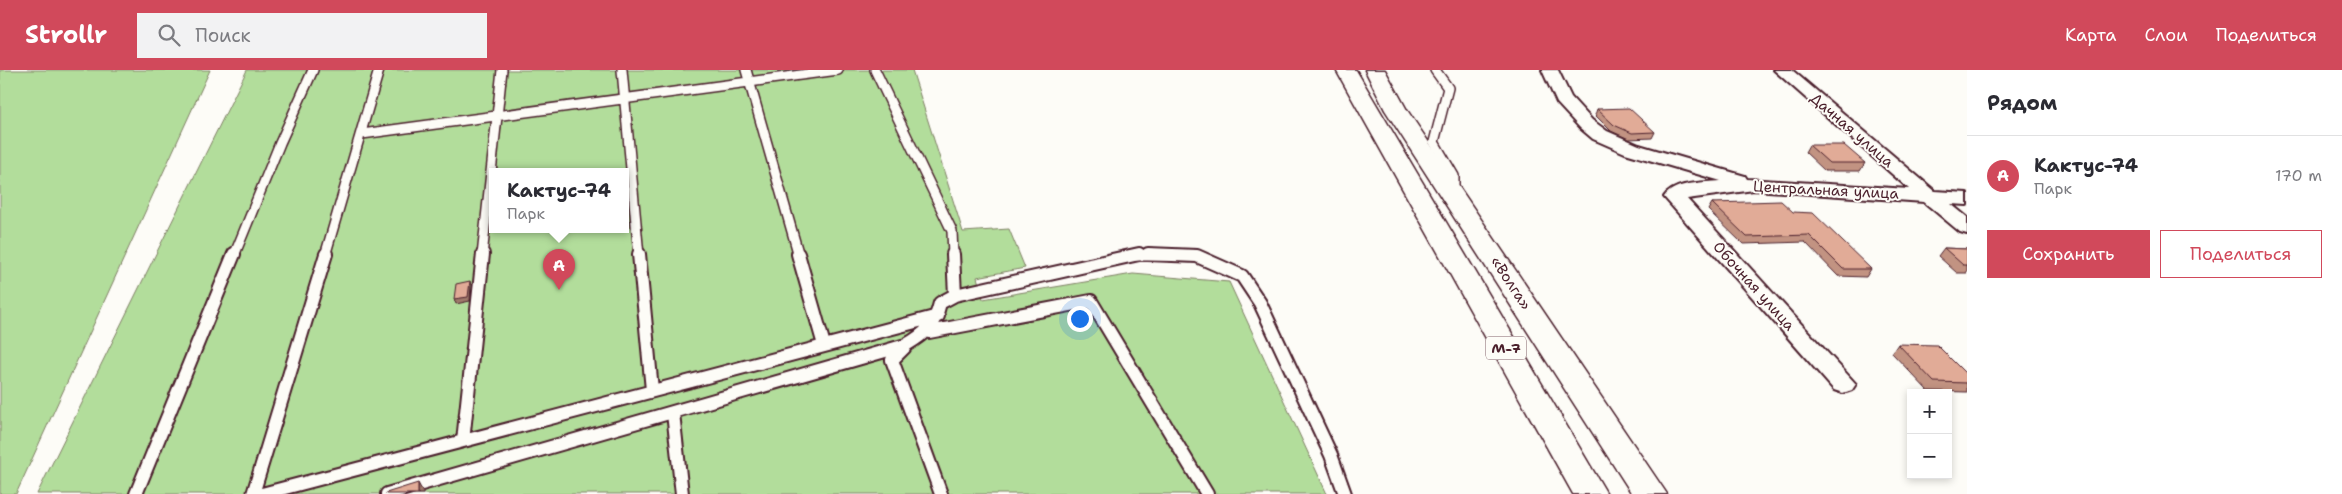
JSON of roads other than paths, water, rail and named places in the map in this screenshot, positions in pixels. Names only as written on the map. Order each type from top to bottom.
[{"type":"highway","name":"М-7","points":[[1346,70],[1590,494]]},
{"type":"highway","name":"«Волга»","points":[[1375,70],[1396,110],[1650,494]]},
{"type":"street","points":[[1550,70],[1564,100],[1586,124],[1600,135],[1640,152],[1711,174],[1754,184]]},
{"type":"street","name":"Дачная улица","points":[[1782,70],[1967,228]]},
{"type":"street","name":"Центральная улица","points":[[1686,191],[1754,184],[1967,199]]},
{"type":"street","name":"Обочная улица","points":[[1686,191],[1674,197],[1843,384]]},
{"type":"lane","points":[[136,494],[280,143],[313,70]]},
{"type":"lane","points":[[253,494],[362,134],[379,70]]},
{"type":"lane","points":[[492,168],[502,70]]},
{"type":"lane","points":[[622,70],[652,390]]},
{"type":"lane","points":[[746,70],[824,344]]},
{"type":"lane","points":[[362,134],[497,114],[838,70]]},
{"type":"lane","points":[[875,70],[952,231],[955,295]]},
{"type":"lane","points":[[1435,70],[1448,88],[1434,142],[1454,176],[1454,196]]},
{"type":"lane","points":[[464,440],[489,193]]},
{"type":"lane","points":[[929,332],[938,316],[940,303],[955,295],[1140,254],[1197,256],[1242,276],[1260,303],[1331,455],[1346,494]]},
{"type":"lane","points":[[387,494],[436,488],[673,413],[906,345],[929,332],[1091,301],[1207,494]]},
{"type":"lane","points":[[262,494],[824,344],[938,316]]},
{"type":"lane","points":[[906,345],[892,360],[941,494]]},
{"type":"lane","points":[[673,413],[682,494]]},
{"type":"place","name":"Кактус-74","points":[[559,290]]}]
